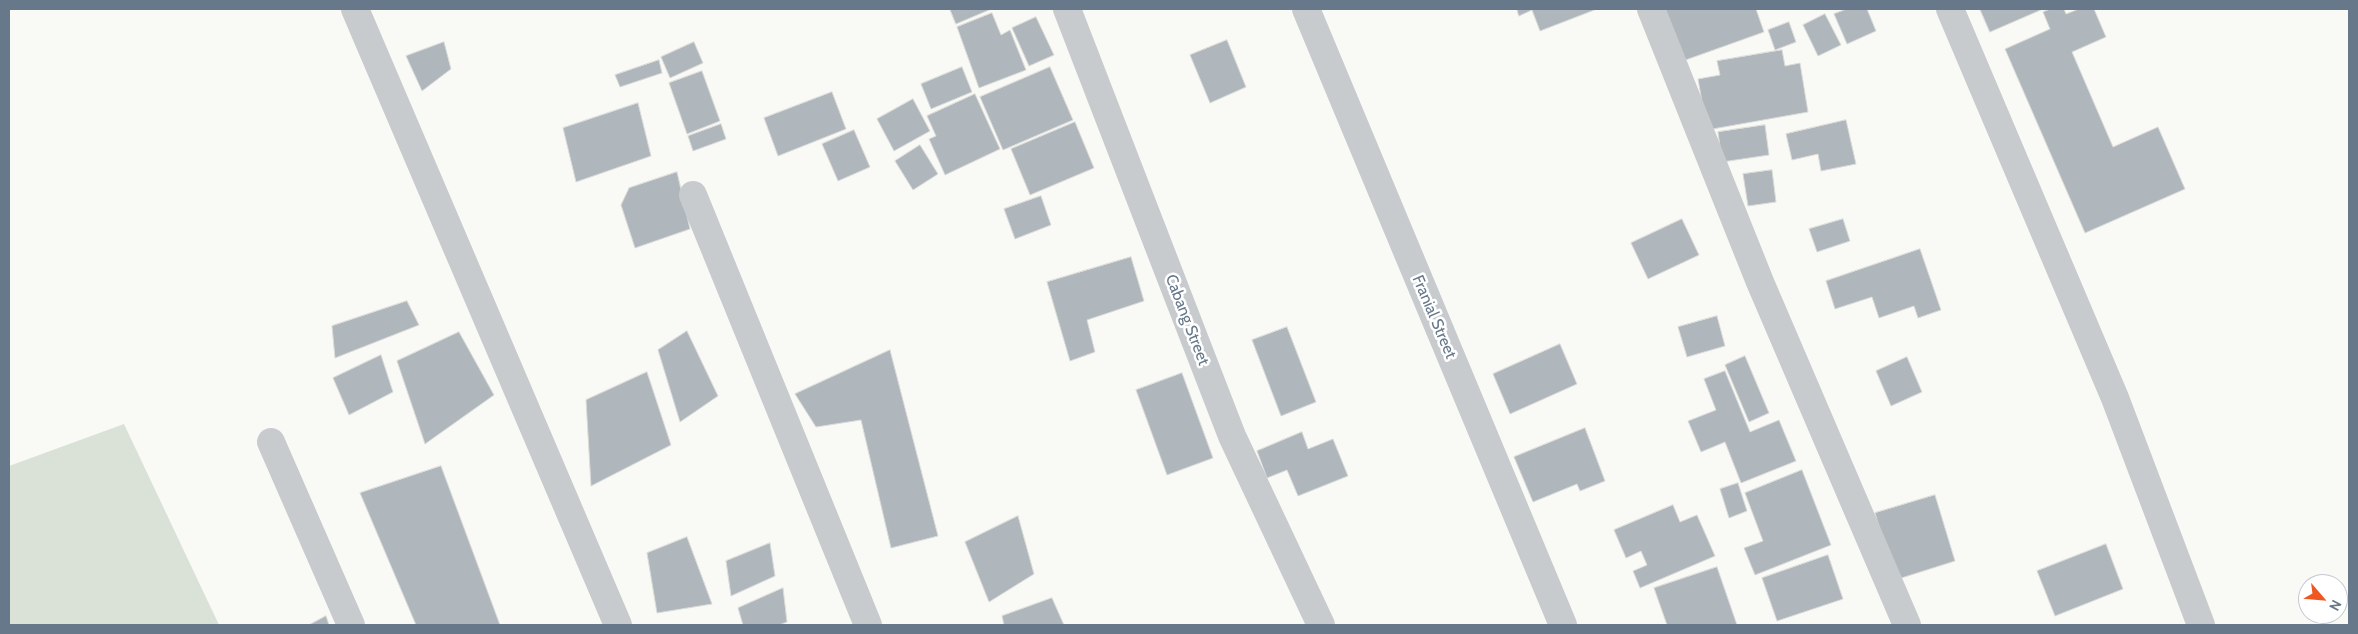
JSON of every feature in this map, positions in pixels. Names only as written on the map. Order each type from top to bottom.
[{"type":"street","points":[[355,9],[618,625]]},
{"type":"street","name":"Cabang Street","points":[[1067,9],[1232,436],[1321,625]]},
{"type":"street","name":"Franial Street","points":[[1306,9],[1562,625]]},
{"type":"street","points":[[1652,9],[1760,282],[1907,625]]},
{"type":"street","points":[[1950,9],[2114,398],[2201,625]]},
{"type":"street","points":[[693,195],[868,625]]},
{"type":"street","points":[[271,442],[351,625]]},
{"type":"shaded area","points":[[124,424],[219,625],[9,625],[9,466]]},
{"type":"building","points":[[950,9],[988,9],[989,10],[956,24]]},
{"type":"building","points":[[1517,9],[1597,9],[1540,31],[1532,10],[1519,16]]},
{"type":"building","points":[[1662,9],[1756,9],[1764,32],[1680,62]]},
{"type":"building","points":[[1847,9],[1867,9],[1876,31],[1847,44],[1834,14]]},
{"type":"building","points":[[1980,9],[2043,9],[1990,32]]},
{"type":"building","points":[[2051,9],[2064,9],[2066,14],[2079,9],[2094,9],[2106,37],[2072,52],[2113,147],[2158,127],[2185,189],[2085,233],[2005,49],[2050,29],[2043,12]]},
{"type":"building","points":[[992,13],[1001,35],[1010,30],[1026,70],[979,88],[957,27]]},
{"type":"building","points":[[1825,14],[1841,45],[1818,56],[1803,25]]},
{"type":"building","points":[[1036,17],[1054,55],[1029,66],[1012,28]]},
{"type":"building","points":[[1789,22],[1796,42],[1775,50],[1768,30]]},
{"type":"building","points":[[1227,40],[1246,87],[1210,103],[1190,55]]},
{"type":"building","points":[[444,42],[451,69],[422,91],[406,56]]},
{"type":"building","points":[[694,42],[703,63],[670,78],[661,57]]},
{"type":"building","points":[[1782,50],[1785,66],[1800,63],[1808,112],[1707,130],[1698,79],[1720,75],[1717,61]]},
{"type":"building","points":[[659,60],[662,73],[620,87],[615,75]]},
{"type":"building","points":[[962,67],[972,92],[931,109],[921,84]]},
{"type":"building","points":[[1050,67],[1073,120],[1003,150],[980,97]]},
{"type":"building","points":[[702,71],[720,121],[687,134],[669,83]]},
{"type":"building","points":[[832,92],[846,129],[778,156],[764,118]]},
{"type":"building","points":[[975,94],[1000,149],[945,175],[929,139],[936,136],[927,116]]},
{"type":"building","points":[[913,99],[930,131],[894,151],[877,119]]},
{"type":"building","points":[[638,103],[651,156],[576,182],[563,128]]},
{"type":"building","points":[[1846,120],[1856,164],[1821,171],[1818,154],[1792,160],[1786,134]]},
{"type":"building","points":[[1075,122],[1094,168],[1030,195],[1011,149]]},
{"type":"building","points":[[721,124],[726,139],[693,151],[688,136]]},
{"type":"building","points":[[1765,125],[1769,155],[1722,162],[1718,132]]},
{"type":"building","points":[[854,130],[870,167],[838,181],[822,144]]},
{"type":"building","points":[[920,145],[938,174],[913,190],[895,161]]},
{"type":"building","points":[[1772,170],[1776,202],[1748,206],[1743,174]]},
{"type":"building","points":[[677,172],[690,229],[635,248],[621,205],[629,188]]},
{"type":"building","points":[[1041,196],[1051,225],[1015,239],[1004,209]]},
{"type":"building","points":[[1682,219],[1699,255],[1648,279],[1631,243]]},
{"type":"building","points":[[1843,219],[1850,241],[1817,252],[1809,229]]},
{"type":"building","points":[[1920,249],[1941,310],[1918,318],[1914,306],[1879,318],[1872,297],[1835,309],[1826,281]]},
{"type":"building","points":[[1131,257],[1144,301],[1087,320],[1095,352],[1070,361],[1047,282]]},
{"type":"building","points":[[407,301],[419,325],[335,358],[332,326]]},
{"type":"building","points":[[1717,316],[1725,346],[1687,357],[1678,327]]},
{"type":"building","points":[[1287,327],[1316,402],[1281,416],[1252,340]]},
{"type":"building","points":[[687,331],[718,396],[680,422],[658,350]]},
{"type":"building","points":[[459,332],[494,395],[425,444],[397,361]]},
{"type":"building","points":[[1560,344],[1577,384],[1510,414],[1493,374]]},
{"type":"building","points":[[890,350],[938,536],[891,548],[861,420],[816,427],[795,394]]},
{"type":"building","points":[[381,355],[393,392],[349,415],[333,378]]},
{"type":"building","points":[[1745,356],[1769,413],[1749,422],[1725,365]]},
{"type":"building","points":[[1907,357],[1922,392],[1891,406],[1876,371]]},
{"type":"building","points":[[1725,371],[1750,432],[1779,420],[1796,461],[1741,483],[1725,442],[1701,452],[1688,421],[1716,410],[1704,379]]},
{"type":"building","points":[[647,372],[671,445],[591,486],[586,400]]},
{"type":"building","points":[[1182,373],[1213,458],[1167,475],[1136,390]]},
{"type":"building","points":[[1585,428],[1605,481],[1580,491],[1577,484],[1533,502],[1514,457]]},
{"type":"building","points":[[1302,432],[1308,449],[1333,439],[1348,476],[1298,496],[1287,470],[1267,478],[1257,451]]},
{"type":"building","points":[[441,466],[500,625],[416,625],[360,493]]},
{"type":"building","points":[[1802,470],[1831,545],[1755,575],[1744,548],[1763,541],[1745,493]]},
{"type":"building","points":[[1738,483],[1747,511],[1729,518],[1720,489]]},
{"type":"building","points":[[1935,495],[1955,561],[1895,580],[1875,513]]},
{"type":"building","points":[[1673,505],[1680,522],[1697,515],[1715,556],[1640,588],[1633,571],[1647,565],[1641,551],[1626,558],[1614,530]]},
{"type":"building","points":[[1018,516],[1034,574],[989,602],[965,542]]},
{"type":"building","points":[[687,537],[712,604],[657,613],[647,553]]},
{"type":"building","points":[[770,543],[775,576],[731,596],[726,561]]},
{"type":"building","points":[[2106,544],[2123,589],[2055,616],[2037,571]]},
{"type":"building","points":[[1828,555],[1843,599],[1777,621],[1762,578]]},
{"type":"building","points":[[1717,567],[1737,625],[1667,625],[1654,588]]},
{"type":"building","points":[[783,588],[787,622],[779,625],[743,625],[738,608]]},
{"type":"building","points":[[1052,598],[1064,625],[1004,625],[1002,616]]},
{"type":"building","points":[[326,616],[329,625],[309,625]]}]
